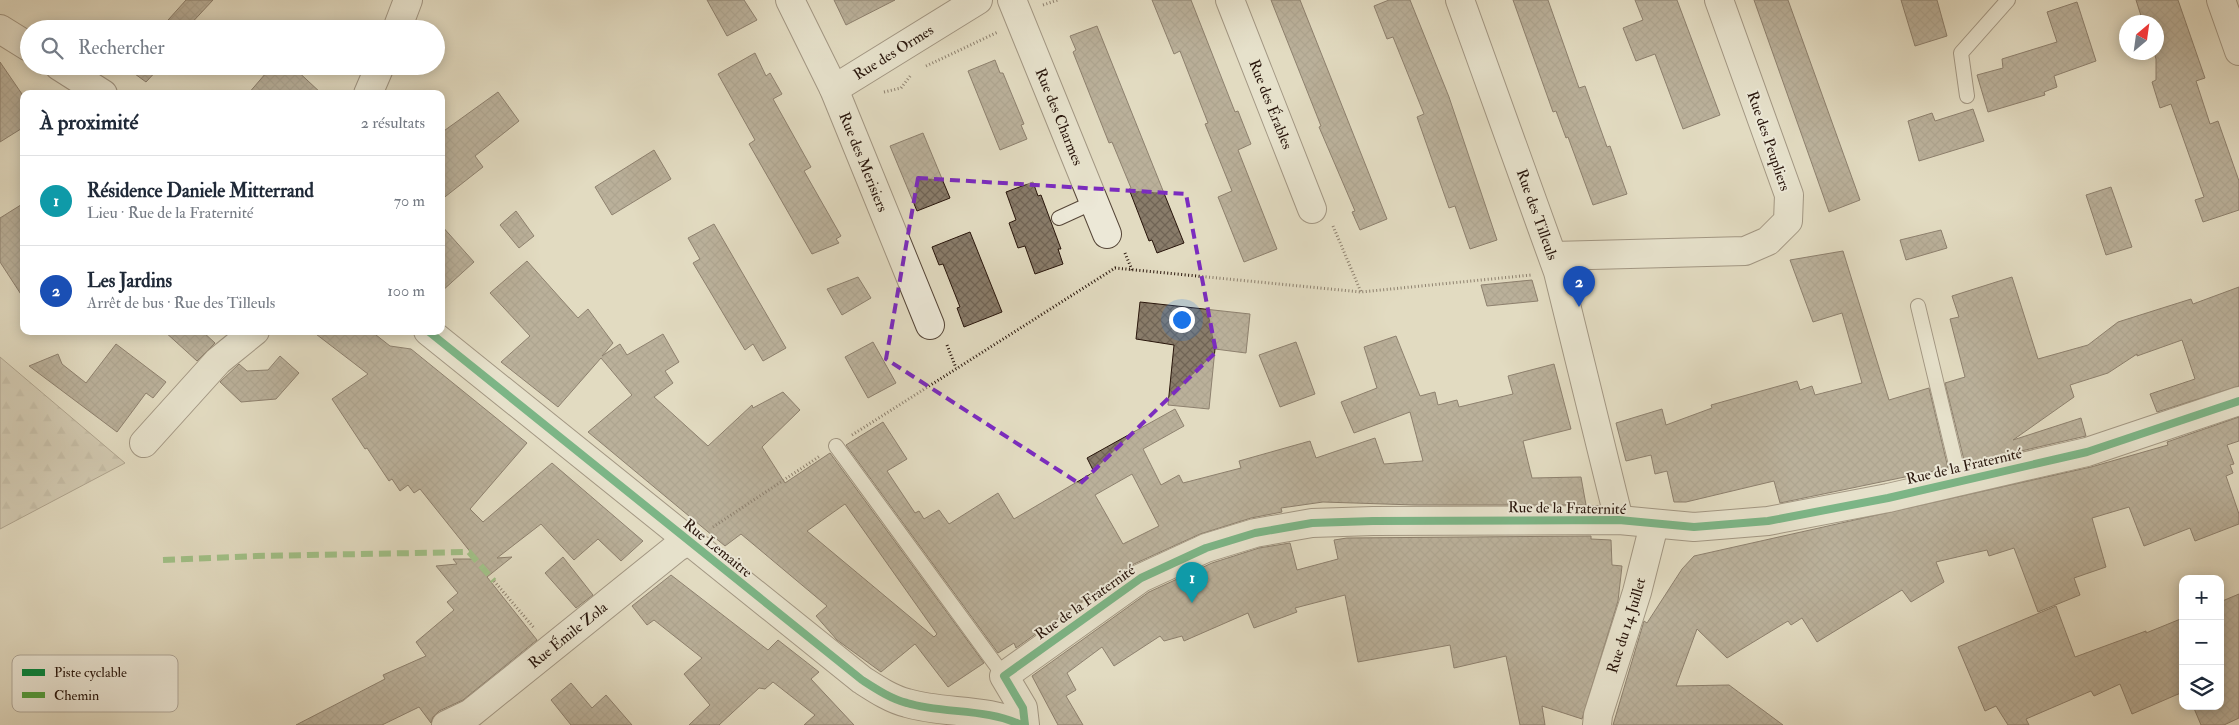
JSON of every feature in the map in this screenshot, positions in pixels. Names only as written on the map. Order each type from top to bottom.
[{"type":"street","points":[[400,20],[408,0]]},
{"type":"street","name":"Rue des Merisiers","points":[[790,0],[834,89],[930,325]]},
{"type":"street","name":"Rue des Ormes","points":[[834,89],[978,0]]},
{"type":"street","name":"Rue des Érables","points":[[1230,0],[1312,209]]},
{"type":"street","name":"Rue des Tilleuls","points":[[1460,0],[1556,264],[1619,520]]},
{"type":"street","name":"Rue des Peupliers","points":[[1556,264],[1746,251],[1768,241],[1788,221],[1789,195],[1719,0]]},
{"type":"street","points":[[2221,0],[2239,52]]},
{"type":"street","name":"Rue des Charmes","points":[[1015,7],[1107,234]]},
{"type":"street","points":[[0,29],[20,41]]},
{"type":"street","points":[[73,75],[97,90]]},
{"type":"street","points":[[370,90],[376,75]]},
{"type":"street","points":[[144,443],[218,360],[250,335]]},
{"type":"street","name":"Rue Lemaitre","points":[[433,335],[836,661],[888,696],[906,703],[1006,719],[1023,725]]},
{"type":"street","name":"Rue de la Fraternité","points":[[1004,676],[1141,578],[1206,548],[1256,533],[1312,523],[1338,522],[1619,520],[1654,525],[1694,527],[1768,521],[1888,498],[2086,452],[2239,401]]},
{"type":"street","name":"Rue du 14 Juillet","points":[[1597,725],[1598,714],[1637,592],[1654,525]]},
{"type":"street","name":"Rue Émile Zola","points":[[446,725],[471,714],[676,548],[688,541]]},
{"type":"street","points":[[1004,676],[1023,708],[1023,725]]},
{"type":"lane","points":[[1968,96],[1961,54],[2008,0]]},
{"type":"lane","points":[[1059,218],[1094,202]]},
{"type":"lane","points":[[1918,306],[1960,481]]},
{"type":"lane","points":[[836,446],[1004,676]]},
{"type":"path","points":[[921,68],[997,33],[1015,7],[1058,0]]},
{"type":"path","points":[[862,72],[882,92],[901,88],[913,72]]},
{"type":"path","points":[[1312,209],[1332,223],[1361,292]]},
{"type":"path","points":[[688,541],[1114,268],[1361,292],[1556,264]]},
{"type":"path","points":[[494,581],[552,649]]},
{"type":"highlighted area","points":[[918,178],[1186,194],[1216,352],[1080,484],[886,359]]},
{"type":"green space","points":[[0,357],[125,463],[0,529]]},
{"type":"building","points":[[186,0],[213,0],[194,20],[168,20]]},
{"type":"building","points":[[707,0],[744,0],[757,20],[727,36]]},
{"type":"building","points":[[834,0],[895,0],[846,25]]},
{"type":"building","points":[[1152,0],[1191,0],[1235,112],[1238,111],[1251,144],[1238,150],[1277,249],[1244,262],[1218,197],[1232,191],[1205,124],[1208,123],[1180,51],[1174,54]]},
{"type":"building","points":[[1271,0],[1300,0],[1387,219],[1360,230],[1352,212],[1355,211],[1319,127],[1321,126]]},
{"type":"building","points":[[1389,0],[1410,0],[1449,97],[1497,240],[1470,249],[1455,206],[1449,208],[1417,117],[1424,114],[1393,37],[1387,39],[1374,6]]},
{"type":"building","points":[[1513,0],[1548,0],[1579,88],[1585,86],[1607,147],[1610,146],[1627,194],[1593,205],[1568,137],[1566,138],[1556,111],[1553,112]]},
{"type":"building","points":[[1635,0],[1677,0],[1720,115],[1683,129],[1655,54],[1636,61],[1623,28],[1643,20]]},
{"type":"building","points":[[1754,0],[1788,0],[1860,200],[1829,212]]},
{"type":"building","points":[[1901,0],[1937,0],[1947,36],[1915,46]]},
{"type":"building","points":[[2136,0],[2178,0],[2205,78],[2196,81],[2210,124],[2218,121],[2239,181],[2239,210],[2203,222],[2195,200],[2204,197],[2171,104],[2160,108],[2152,82],[2156,80],[2156,60],[2164,60],[2164,15],[2141,15]]},
{"type":"building","points":[[2077,2],[2096,61],[2054,76],[2057,87],[2044,92],[2045,95],[1988,112],[1977,75],[2003,68],[2002,59],[2057,42],[2047,12]]},
{"type":"building","points":[[1097,26],[1184,243],[1157,253],[1152,240],[1149,241],[1129,189],[1131,188],[1112,142],[1109,143],[1073,52],[1076,50],[1070,36]]},
{"type":"building","points":[[755,53],[766,76],[770,73],[782,94],[773,99],[811,167],[804,171],[841,236],[836,239],[839,243],[812,254],[749,144],[755,140],[718,74]]},
{"type":"building","points":[[995,60],[1000,73],[1003,73],[1024,124],[1021,125],[1027,139],[1000,150],[968,71]]},
{"type":"building","points":[[0,62],[20,91],[20,130],[0,142]]},
{"type":"building","points":[[136,75],[153,75],[146,82]]},
{"type":"building","points":[[264,75],[302,75],[318,90],[251,90]]},
{"type":"building","points":[[498,92],[519,121],[475,156],[483,167],[445,197],[445,130]]},
{"type":"building","points":[[1973,109],[1984,141],[1919,161],[1908,121],[1932,113],[1935,121]]},
{"type":"building","points":[[923,133],[950,198],[917,211],[890,146]]},
{"type":"building","points":[[654,150],[671,179],[612,215],[595,187]]},
{"type":"building","points":[[1033,182],[1038,196],[1041,195],[1061,249],[1058,249],[1063,264],[1035,274],[1025,246],[1018,248],[1009,223],[1016,220],[1006,192]]},
{"type":"building","points":[[2111,187],[2132,247],[2106,255],[2086,195]]},
{"type":"building","points":[[20,206],[20,293],[0,262],[0,218]]},
{"type":"building","points":[[516,211],[534,236],[519,248],[500,225]]},
{"type":"building","points":[[714,224],[786,348],[763,361],[753,344],[745,350],[693,263],[700,259],[688,238]]},
{"type":"building","points":[[445,229],[474,262],[445,288]]},
{"type":"building","points":[[1941,230],[1947,248],[1906,260],[1900,240]]},
{"type":"building","points":[[970,232],[1002,312],[964,327],[957,308],[960,307],[943,264],[939,265],[932,247]]},
{"type":"building","points":[[1843,251],[1889,400],[1929,388],[1948,468],[1780,503],[1774,481],[1686,502],[1674,502],[1667,471],[1655,474],[1651,455],[1626,461],[1616,423],[1662,409],[1666,425],[1712,408],[1711,405],[1797,381],[1800,390],[1812,386],[1815,395],[1862,383],[1842,313],[1813,322],[1790,260]]},
{"type":"building","points":[[527,261],[578,318],[588,309],[613,343],[602,356],[620,344],[627,355],[663,334],[679,362],[665,371],[673,383],[654,397],[708,446],[752,405],[753,408],[783,392],[800,410],[762,447],[785,483],[830,453],[984,663],[948,687],[915,644],[881,672],[837,640],[816,616],[827,606],[741,534],[725,546],[588,432],[632,395],[601,358],[558,407],[501,362],[530,336],[490,293]],"holes":[[[845,504],[937,634],[934,637],[807,531]]]},
{"type":"building","points":[[858,277],[871,298],[842,315],[827,289]]},
{"type":"building","points":[[2012,277],[2038,359],[2088,345],[2118,322],[2191,299],[2193,304],[2239,287],[2239,386],[2157,412],[2150,394],[2195,379],[2182,340],[2137,356],[2137,354],[2108,373],[2070,385],[2074,397],[2013,440],[2081,418],[2086,436],[1965,464],[1945,383],[1965,377],[1950,319],[1959,317],[1952,296]]},
{"type":"building","points":[[1532,280],[1538,301],[1487,306],[1481,285]]},
{"type":"building","points":[[1140,302],[1250,314],[1246,353],[1215,349],[1209,409],[1168,405],[1174,345],[1136,339]]},
{"type":"building","points":[[168,335],[206,335],[215,343],[197,361]]},
{"type":"building","points":[[317,335],[376,335],[390,346],[411,349],[527,443],[470,509],[483,522],[552,463],[643,541],[621,561],[598,539],[574,560],[541,524],[497,558],[512,557],[487,577],[537,640],[463,700],[439,711],[433,717],[431,723],[419,707],[382,725],[296,725],[385,679],[383,675],[426,656],[416,642],[454,610],[447,602],[458,593],[436,566],[457,564],[453,559],[476,559],[420,489],[414,493],[408,485],[400,491],[392,479],[389,481],[332,399],[368,374]]},
{"type":"building","points":[[1396,336],[1420,396],[1435,392],[1438,405],[1457,400],[1459,407],[1513,394],[1508,376],[1554,364],[1571,429],[1523,441],[1532,478],[1581,477],[1586,505],[1415,505],[1323,502],[1281,508],[1282,512],[1251,518],[1200,534],[1134,564],[1016,648],[1014,643],[998,653],[846,445],[883,422],[907,459],[887,471],[915,513],[919,511],[924,519],[939,510],[949,524],[998,493],[1014,519],[1094,472],[1087,458],[1175,409],[1184,426],[1143,449],[1161,485],[1179,475],[1183,483],[1241,468],[1239,461],[1310,441],[1316,458],[1375,438],[1384,464],[1423,461],[1410,412],[1354,433],[1341,402],[1377,388],[1364,347]],"holes":[[[1132,474],[1159,526],[1123,544],[1095,495]]]},
{"type":"building","points":[[873,342],[896,383],[868,398],[845,357]]},
{"type":"building","points":[[1296,342],[1315,394],[1280,407],[1259,355]]},
{"type":"building","points":[[116,344],[166,382],[153,398],[146,393],[117,432],[29,366],[58,354],[62,364],[86,383]]},
{"type":"building","points":[[280,356],[299,373],[276,399],[241,402],[220,382],[239,364],[247,371],[268,370]]},
{"type":"building","points":[[2239,417],[2239,441],[2227,445],[2234,464],[2230,465],[2233,473],[2226,476],[2239,514],[2239,524],[2195,541],[2190,528],[2144,546],[2129,507],[2092,518],[2106,567],[2074,578],[2080,595],[2038,612],[2014,548],[1989,556],[1987,550],[1936,562],[1944,582],[1911,602],[1902,590],[1817,642],[1802,618],[1791,625],[1788,621],[1727,658],[1697,629],[1676,686],[1729,685],[1783,725],[1613,725],[1644,621],[1647,623],[1682,569],[1694,556],[2091,467],[2168,445],[2167,442]]},
{"type":"building","points":[[1591,536],[1591,539],[1611,540],[1612,565],[1622,566],[1618,601],[1582,719],[1542,706],[1545,725],[1520,725],[1506,656],[1454,668],[1450,645],[1358,662],[1345,595],[1295,608],[1297,612],[1254,628],[1248,613],[1184,641],[1182,636],[1164,641],[1160,636],[1114,666],[1102,647],[1067,673],[1076,690],[1066,696],[1083,725],[1058,725],[1032,676],[1149,592],[1212,563],[1259,548],[1290,543],[1297,570],[1338,559],[1334,540],[1347,538]]},
{"type":"building","points":[[563,557],[593,595],[576,608],[545,573]]},
{"type":"building","points":[[671,575],[768,650],[778,640],[819,672],[811,679],[854,725],[804,725],[815,715],[773,682],[765,689],[759,688],[719,725],[689,725],[710,705],[684,674],[702,658],[654,620],[647,625],[632,606]]},
{"type":"building","points":[[2239,594],[2239,718],[2224,725],[2201,725],[2195,710],[2224,710],[2224,600]]},
{"type":"building","points":[[2056,606],[2075,657],[2179,620],[2179,694],[2132,714],[2120,684],[2094,696],[2091,691],[2026,719],[2029,725],[2008,725],[1996,706],[1985,711],[1958,647]]},
{"type":"building","points":[[571,683],[592,708],[606,695],[632,725],[571,725],[551,700]]},
{"type":"marked path","points":[[163,560],[256,556],[469,552],[494,581]]},
{"type":"cycle path","points":[[433,335],[862,680],[889,696],[907,703],[935,709],[979,713],[1021,725]]},
{"type":"cycle path","points":[[1025,725],[1023,708],[1004,676],[1141,578],[1206,548],[1255,533],[1312,523],[1373,521],[1619,520],[1694,527],[1768,521],[1888,498],[2087,452],[2239,401]]},
{"type":"place","name":"Les Jardins","points":[[1579,307]]},
{"type":"place","name":"Résidence Daniele Mitterrand","points":[[1192,603]]}]
